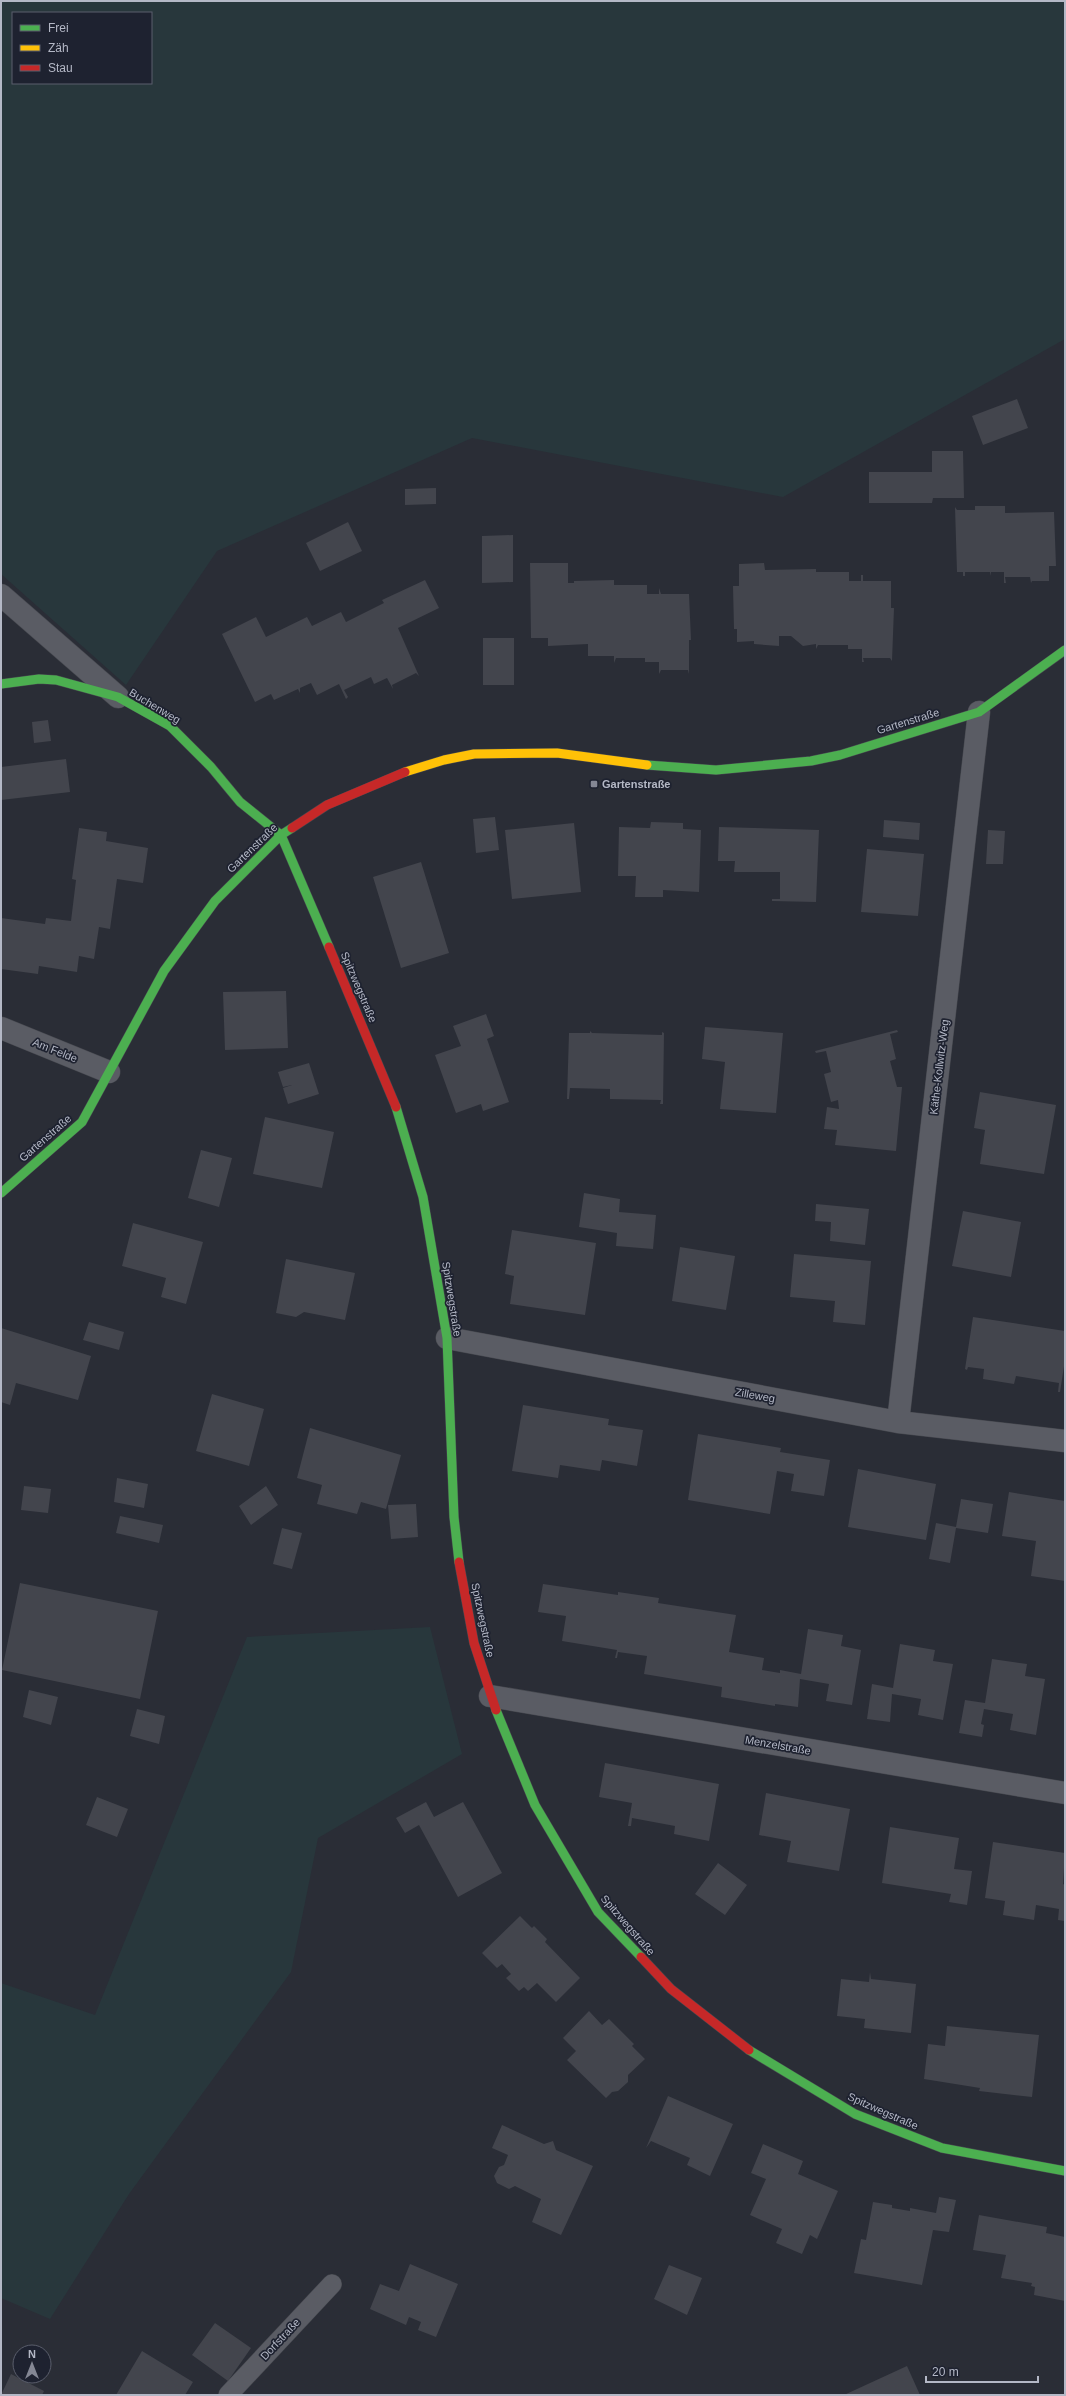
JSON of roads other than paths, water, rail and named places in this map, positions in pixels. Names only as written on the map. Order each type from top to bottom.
[{"type":"street","points":[[1,595],[118,697]]},
{"type":"street","name":"Gartenstraße","points":[[1,1192],[82,1122],[164,971],[194,926],[215,901],[280,835],[327,805],[376,782],[422,766],[462,756],[503,753],[557,753],[653,766],[716,770],[811,761],[840,755],[979,712],[1065,650]]},
{"type":"street","name":"Buchenweg","points":[[1,684],[39,679],[56,680],[118,697],[170,726],[211,767],[240,802],[280,835]]},
{"type":"street","name":"Käthe-Kollwitz-Weg","points":[[898,1422],[979,712]]},
{"type":"street","name":"Spitzwegstraße","points":[[280,835],[392,1096],[410,1149],[423,1197],[447,1338],[454,1517],[460,1567],[474,1643],[490,1696],[535,1805],[598,1912],[671,1989],[750,2052],[854,2114],[942,2148],[1065,2171]]},
{"type":"street","name":"Am Felde","points":[[1,1028],[109,1072]]},
{"type":"street","name":"Zilleweg","points":[[447,1338],[898,1422],[1065,1441]]},
{"type":"street","name":"Menzelstraße","points":[[490,1696],[1065,1793]]},
{"type":"lane","name":"Dorfstraße","points":[[228,2395],[332,2284]]},
{"type":"place","name":"Gartenstraße","points":[[594,784]]}]
